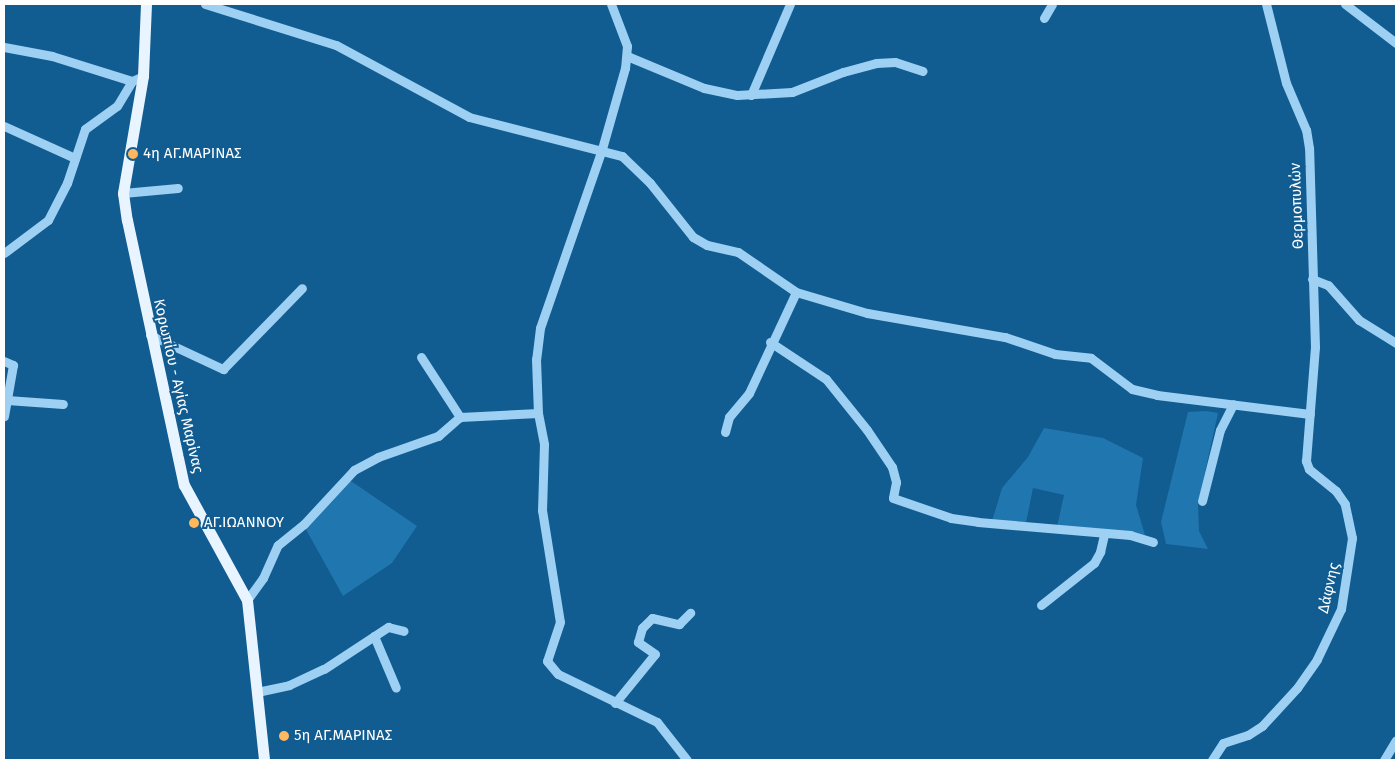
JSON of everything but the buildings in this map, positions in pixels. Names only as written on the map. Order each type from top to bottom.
[{"type":"main road","name":"Κορωπίου - Αγίας Μαρίνας","points":[[146,4],[143,76],[123,192],[150,335],[184,485],[247,600],[264,760]]},
{"type":"street","points":[[205,4],[336,45],[469,117],[602,149],[622,156],[650,183],[693,237],[707,245],[738,252],[796,292],[868,313],[1005,337],[1055,354],[1091,358],[1132,389],[1157,395],[1310,414]]},
{"type":"street","points":[[611,4],[625,39],[627,56],[602,149],[540,328],[536,359],[538,413],[544,444],[542,510],[560,622],[547,661],[558,674],[657,722],[687,760]]},
{"type":"street","points":[[751,95],[790,4]]},
{"type":"street","points":[[1044,18],[1052,4]]},
{"type":"street","name":"Θερμοπυλών","points":[[1266,4],[1286,83],[1306,130],[1315,347],[1310,414]]},
{"type":"street","points":[[1345,4],[1396,43]]},
{"type":"street","points":[[4,47],[52,56],[132,81]]},
{"type":"street","points":[[627,56],[653,69],[718,93],[751,95],[792,92],[843,72],[876,64],[895,62],[923,71]]},
{"type":"street","points":[[4,253],[48,220],[68,183],[85,129],[117,106],[132,81],[143,76]]},
{"type":"street","points":[[4,126],[75,158]]},
{"type":"street","points":[[123,192],[178,188]]},
{"type":"street","points":[[1312,279],[1328,285],[1359,320],[1396,343]]},
{"type":"street","points":[[150,335],[223,369],[302,288]]},
{"type":"street","points":[[725,432],[729,417],[749,394],[770,342],[796,292]]},
{"type":"street","points":[[770,342],[826,379],[867,430],[892,467],[896,482],[894,498],[951,518],[1104,535],[1130,535],[1152,542]]},
{"type":"street","points":[[421,357],[460,417]]},
{"type":"street","points":[[4,361],[13,365],[4,416]]},
{"type":"street","points":[[7,400],[63,404]]},
{"type":"street","points":[[1202,502],[1220,430],[1233,404]]},
{"type":"street","points":[[247,600],[263,578],[278,545],[304,524],[345,477],[378,457],[438,436],[460,417],[538,413]]},
{"type":"street","name":"Δάφνης","points":[[1212,760],[1223,743],[1253,733],[1292,694],[1317,659],[1341,609],[1348,578],[1351,527],[1345,504],[1336,491],[1309,468],[1306,461],[1310,414]]},
{"type":"street","points":[[1041,605],[1094,563],[1100,552],[1104,535]]},
{"type":"street","points":[[615,703],[654,654],[638,642],[642,628],[652,618],[679,624],[690,613]]},
{"type":"street","points":[[257,692],[289,685],[324,669],[388,628],[404,631]]},
{"type":"street","points":[[374,636],[396,688]]},
{"type":"street","points":[[1384,760],[1396,740]]},
{"type":"shaded area","points":[[1206,411],[1218,413],[1198,504],[1199,531],[1208,549],[1166,544],[1161,522],[1188,412]]},
{"type":"shaded area","points":[[1044,428],[1103,438],[1143,458],[1136,505],[1145,535],[1057,527],[1064,495],[1033,488],[1026,523],[992,521],[1002,488],[1028,457]]},
{"type":"shaded area","points":[[348,479],[417,526],[392,563],[343,596],[304,526]]},
{"type":"place","name":"4η ΑΓ.ΜΑΡΙΝΑΣ","points":[[133,154]]},
{"type":"place","name":"ΑΓ.ΙΩΑΝΝΟΥ","points":[[194,523]]},
{"type":"place","name":"5η ΑΓ.ΜΑΡΙΝΑΣ","points":[[284,736]]}]
